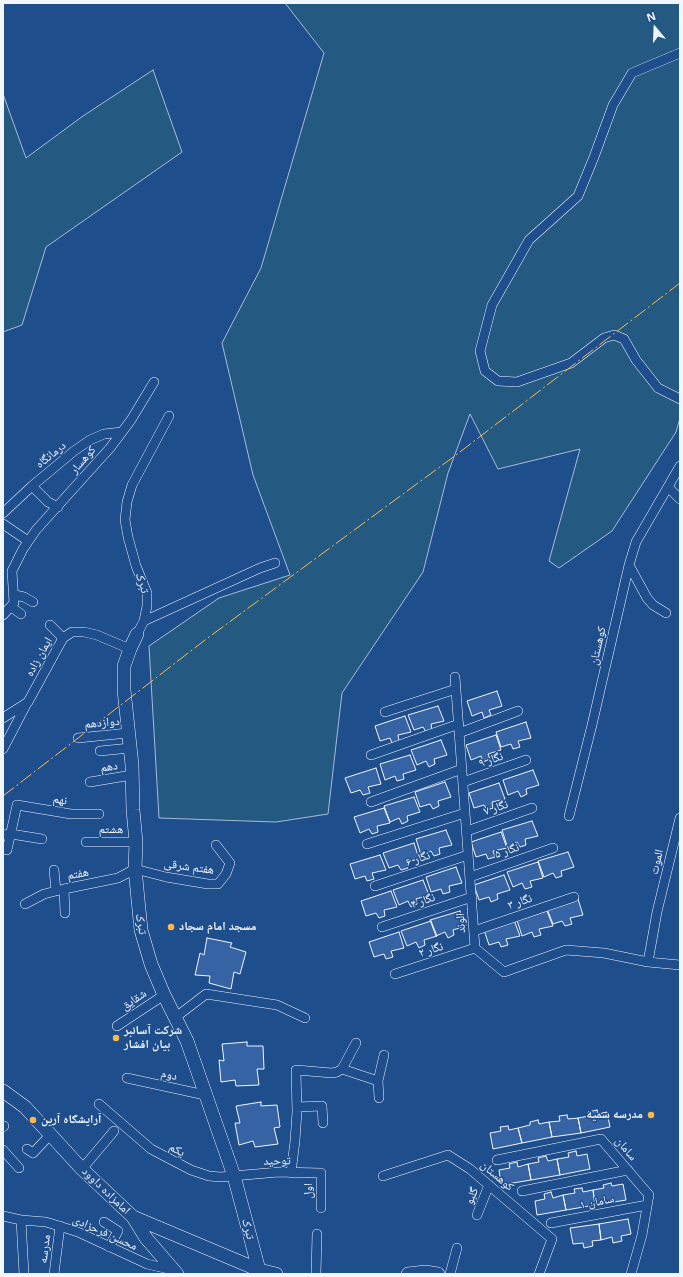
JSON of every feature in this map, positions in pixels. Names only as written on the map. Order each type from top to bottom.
[{"type":"street","points":[[680,53],[632,73],[613,105],[578,196],[529,240],[492,305],[480,351],[485,371],[498,381],[517,382],[571,363],[604,338],[614,335],[624,339],[636,360],[658,388],[680,399]]},
{"type":"street","name":"کوهسار","points":[[11,607],[14,603],[12,571],[25,545],[36,530],[110,448],[131,420],[154,382]]},
{"type":"street","name":"تبرک","points":[[169,416],[132,485],[127,502],[125,520],[136,566],[147,593],[147,606],[144,621],[130,649],[124,666],[124,690],[130,748],[136,842],[135,868],[141,930],[150,964],[187,1041],[234,1176],[259,1270]]},
{"type":"street","name":"درمانگاه","points":[[3,513],[32,486],[74,451],[90,440],[104,434],[122,432]]},
{"type":"street","name":"کوهستان","points":[[569,816],[592,725],[629,565],[636,542],[647,521],[669,488],[680,466]]},
{"type":"street","points":[[32,486],[48,502],[58,506]]},
{"type":"street","points":[[669,488],[680,499]]},
{"type":"street","points":[[3,524],[25,545]]},
{"type":"street","points":[[144,621],[260,568],[275,563]]},
{"type":"street","points":[[629,565],[647,598],[653,605],[666,613]]},
{"type":"street","points":[[14,595],[24,597],[33,602]]},
{"type":"street","points":[[3,615],[11,607],[21,614]]},
{"type":"street","points":[[50,625],[63,638]]},
{"type":"street","name":"ایمان زاده","points":[[3,718],[28,702],[63,638],[72,632],[84,632],[97,635],[130,649]]},
{"type":"street","name":"الوند","points":[[455,677],[475,948],[504,972],[566,950],[604,953],[648,962],[680,965]]},
{"type":"street","points":[[385,712],[456,689]]},
{"type":"street","points":[[3,749],[28,702]]},
{"type":"street","points":[[371,755],[518,711]]},
{"type":"street","name":"دوازدهم","points":[[78,738],[128,733]]},
{"type":"street","points":[[100,751],[130,748]]},
{"type":"street","name":"نگار ۹","points":[[463,782],[526,760]]},
{"type":"street","points":[[370,802],[462,769]]},
{"type":"street","name":"دهم","points":[[90,782],[132,775]]},
{"type":"street","name":"نهم","points":[[7,835],[17,805],[71,814],[99,814]]},
{"type":"street","name":"نگار ۷","points":[[466,831],[532,808]]},
{"type":"street","points":[[367,844],[465,813]]},
{"type":"street","name":"الموت","points":[[648,962],[657,912],[680,818]]},
{"type":"street","points":[[5,849],[7,835],[42,839]]},
{"type":"street","name":"هشتم","points":[[86,842],[136,842]]},
{"type":"street","name":"هفتم شرقی","points":[[135,868],[166,877],[208,884],[218,884],[226,874],[230,863],[216,845]]},
{"type":"street","name":"نگار ۵","points":[[470,877],[552,848]]},
{"type":"street","name":"نگار ۶","points":[[375,886],[468,855]]},
{"type":"street","name":"هفتم","points":[[25,904],[44,894],[118,878],[135,868]]},
{"type":"street","points":[[54,870],[65,913]]},
{"type":"street","name":"نگار ۴","points":[[382,927],[472,897]]},
{"type":"street","name":"نگار ۳","points":[[474,930],[574,897]]},
{"type":"street","name":"نگار ۲","points":[[395,974],[475,948]]},
{"type":"street","points":[[176,1017],[206,994],[277,1005],[305,1018]]},
{"type":"street","name":"شقایق","points":[[117,1026],[164,995]]},
{"type":"street","points":[[291,1173],[296,1141],[296,1070],[332,1074],[342,1069],[356,1042]]},
{"type":"street","points":[[379,1098],[378,1081],[384,1055]]},
{"type":"street","points":[[342,1069],[378,1081]]},
{"type":"street","name":"دوم","points":[[127,1078],[205,1095]]},
{"type":"street","name":"امامزاده داوود","points":[[4,1093],[25,1107],[82,1169],[133,1217],[259,1270],[275,1274]]},
{"type":"street","name":"یکم","points":[[99,1104],[116,1126],[151,1149],[191,1170],[210,1176],[234,1176]]},
{"type":"street","points":[[297,1107],[322,1106],[323,1123]]},
{"type":"street","points":[[82,1169],[116,1126]]},
{"type":"street","points":[[27,1149],[34,1153],[51,1134]]},
{"type":"street","name":"سامان","points":[[497,1160],[601,1139],[648,1195],[642,1235],[631,1274]]},
{"type":"street","points":[[3,1150],[19,1168]]},
{"type":"street","name":"کوهستان","points":[[383,1176],[448,1155],[470,1169],[552,1239],[539,1274]]},
{"type":"street","points":[[522,1191],[628,1170]]},
{"type":"street","name":"توحید","points":[[234,1176],[279,1172],[321,1173]]},
{"type":"street","name":"اول","points":[[321,1173],[321,1208]]},
{"type":"street","name":"گلبو","points":[[477,1215],[489,1185]]},
{"type":"street","name":"سامان ۱","points":[[551,1223],[647,1205]]},
{"type":"street","name":"محسن فرحزادی","points":[[3,1216],[21,1220],[46,1222],[60,1226],[78,1232],[147,1264],[175,1272]]},
{"type":"street","points":[[133,1217],[146,1238],[175,1272]]},
{"type":"street","name":"مدرسه","points":[[21,1220],[24,1274]]},
{"type":"street","points":[[104,1222],[118,1231],[109,1247]]},
{"type":"street","name":"مدرسه","points":[[54,1274],[60,1226]]},
{"type":"street","points":[[316,1274],[317,1234]]},
{"type":"street","points":[[450,1274],[457,1248]]},
{"type":"street","points":[[408,1274],[424,1272],[438,1274]]},
{"type":"shaded area","points":[[285,3],[680,3],[680,418],[676,432],[612,531],[559,568],[549,561],[580,449],[498,469],[470,414],[448,473],[423,572],[342,693],[328,814],[276,822],[159,818],[149,646],[219,598],[290,575],[253,475],[222,343],[261,268],[324,53]]},
{"type":"shaded area","points":[[153,70],[182,152],[46,247],[22,325],[3,332],[3,94],[26,158],[83,116]]},
{"type":"building","points":[[497,691],[502,706],[489,710],[491,715],[484,718],[482,712],[472,716],[467,701]]},
{"type":"building","points":[[438,706],[444,721],[431,724],[432,730],[426,732],[423,727],[414,730],[408,715]]},
{"type":"building","points":[[405,716],[411,732],[398,735],[399,741],[392,743],[390,738],[380,741],[375,726]]},
{"type":"building","points":[[526,722],[531,738],[518,741],[520,747],[513,749],[511,744],[501,747],[496,732]]},
{"type":"building","points":[[496,735],[501,750],[488,754],[490,759],[483,762],[481,756],[471,760],[466,745]]},
{"type":"building","points":[[441,740],[447,755],[434,759],[435,764],[429,767],[426,761],[417,765],[411,750]]},
{"type":"building","points":[[410,755],[416,770],[403,774],[404,779],[397,781],[395,776],[385,780],[380,764]]},
{"type":"building","points":[[376,768],[381,784],[368,787],[370,793],[363,795],[360,790],[351,793],[345,778]]},
{"type":"building","points":[[533,770],[539,785],[526,789],[527,794],[521,797],[518,791],[508,795],[503,780]]},
{"type":"building","points":[[445,782],[451,797],[438,801],[439,806],[433,809],[430,804],[420,807],[415,792]]},
{"type":"building","points":[[499,783],[505,799],[492,802],[493,808],[487,810],[484,805],[474,808],[469,793]]},
{"type":"building","points":[[414,797],[420,812],[407,816],[408,821],[402,824],[399,818],[390,822],[384,806]]},
{"type":"building","points":[[384,808],[390,823],[377,826],[378,832],[372,834],[369,829],[360,833],[354,817]]},
{"type":"building","points":[[532,821],[538,836],[525,839],[526,845],[520,847],[517,842],[507,846],[502,830]]},
{"type":"building","points":[[446,830],[452,845],[439,848],[440,854],[434,856],[431,851],[421,855],[416,839]]},
{"type":"building","points":[[501,832],[507,848],[493,851],[495,857],[488,859],[486,854],[476,857],[471,842]]},
{"type":"building","points":[[414,843],[419,859],[406,862],[408,868],[401,870],[398,865],[389,868],[383,853]]},
{"type":"building","points":[[568,852],[574,867],[561,871],[562,876],[556,878],[553,873],[544,877],[538,861]]},
{"type":"building","points":[[380,855],[386,870],[372,873],[374,879],[367,881],[365,876],[355,879],[350,864]]},
{"type":"building","points":[[538,862],[543,878],[530,881],[532,887],[525,889],[522,883],[513,887],[507,872]]},
{"type":"building","points":[[456,867],[462,883],[449,886],[450,892],[443,894],[441,889],[431,892],[426,877]]},
{"type":"building","points":[[504,875],[510,890],[497,894],[498,899],[491,902],[489,897],[479,900],[474,885]]},
{"type":"building","points":[[423,880],[429,895],[416,899],[417,904],[411,907],[408,901],[399,905],[393,890]]},
{"type":"building","points":[[391,891],[397,907],[384,910],[385,916],[379,918],[376,913],[366,916],[361,901]]},
{"type":"building","points":[[578,899],[583,915],[570,918],[572,924],[565,926],[562,921],[553,924],[547,909]]},
{"type":"building","points":[[460,911],[466,926],[453,930],[454,935],[448,938],[445,932],[436,936],[430,920]]},
{"type":"building","points":[[547,911],[553,926],[539,929],[541,935],[534,937],[532,932],[522,936],[517,920]]},
{"type":"building","points":[[514,920],[520,936],[506,939],[508,945],[501,947],[499,942],[489,945],[484,930]]},
{"type":"building","points":[[431,921],[437,936],[424,940],[425,945],[419,948],[416,942],[407,946],[401,931]]},
{"type":"building","points":[[399,932],[404,948],[391,951],[393,957],[386,959],[384,954],[374,957],[369,942]]},
{"type":"building","points":[[207,938],[232,943],[230,947],[246,952],[240,974],[234,972],[231,989],[209,983],[210,976],[195,975],[200,953],[204,955]]},
{"type":"building","points":[[247,1042],[247,1046],[263,1046],[264,1069],[257,1069],[259,1085],[236,1086],[235,1080],[221,1082],[219,1060],[224,1061],[222,1044]]},
{"type":"building","points":[[261,1102],[261,1106],[277,1105],[280,1127],[274,1128],[278,1144],[255,1147],[253,1141],[239,1145],[235,1123],[240,1123],[236,1106]]},
{"type":"building","points":[[597,1110],[598,1114],[607,1112],[610,1127],[581,1133],[578,1118],[589,1116],[588,1112]]},
{"type":"building","points":[[567,1115],[568,1119],[578,1118],[581,1133],[552,1137],[549,1122],[560,1121],[559,1116]]},
{"type":"building","points":[[538,1120],[539,1124],[549,1122],[552,1137],[522,1143],[518,1128],[530,1125],[530,1122]]},
{"type":"building","points":[[508,1126],[509,1130],[518,1128],[522,1143],[493,1149],[490,1133],[501,1131],[500,1127]]},
{"type":"building","points":[[576,1151],[577,1156],[587,1154],[590,1169],[560,1175],[557,1159],[569,1157],[568,1153]]},
{"type":"building","points":[[546,1156],[548,1161],[557,1159],[560,1175],[531,1180],[528,1164],[539,1162],[538,1158]]},
{"type":"building","points":[[517,1162],[518,1167],[528,1164],[531,1180],[501,1185],[499,1170],[510,1168],[509,1164]]},
{"type":"building","points":[[611,1183],[612,1186],[623,1184],[626,1200],[595,1205],[593,1190],[604,1188],[603,1185]]},
{"type":"building","points":[[582,1188],[583,1192],[593,1190],[595,1205],[566,1210],[563,1195],[575,1193],[574,1189]]},
{"type":"building","points":[[551,1192],[553,1198],[563,1195],[566,1210],[537,1215],[535,1201],[545,1199],[544,1194]]},
{"type":"building","points":[[628,1219],[631,1234],[621,1236],[622,1241],[613,1243],[612,1237],[601,1240],[599,1224]]},
{"type":"building","points":[[599,1224],[601,1240],[592,1241],[593,1246],[584,1248],[583,1243],[573,1244],[570,1228]]},
{"type":"power","points":[[3,796],[205,640],[456,455],[680,283]]},
{"type":"place","name":"مسجد امام سجاد","points":[[171,927]]},
{"type":"place","name":"شرکت آسانبر بیان افشار","points":[[116,1038]]},
{"type":"place","name":"مدرسه سمیه","points":[[651,1115]]},
{"type":"place","name":"آرایشگاه آرین","points":[[33,1120]]}]
